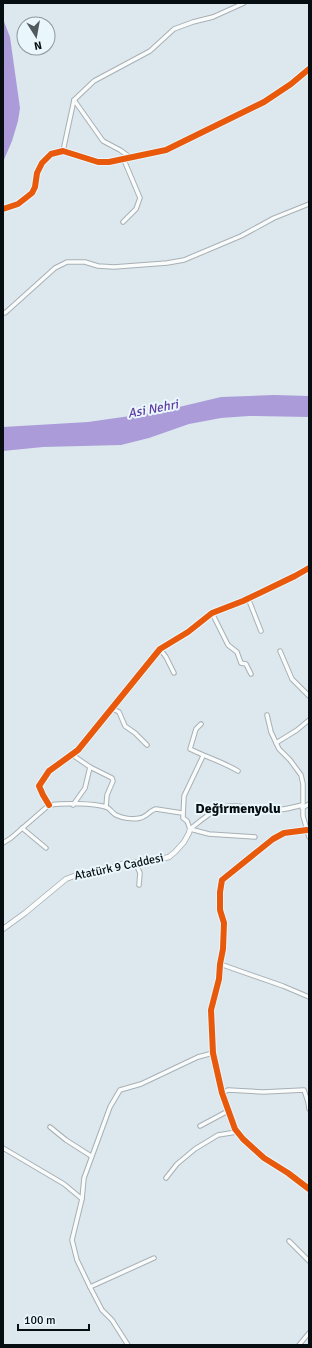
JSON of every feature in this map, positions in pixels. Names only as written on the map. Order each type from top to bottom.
[{"type":"street","points":[[63,151],[74,100],[94,81],[150,51],[174,30],[193,22],[213,17],[244,3]]},
{"type":"street","points":[[3,209],[18,204],[28,198],[35,187],[37,173],[42,163],[51,154],[63,151],[98,162],[109,162],[166,150],[264,102],[291,84],[309,69]]},
{"type":"street","points":[[74,100],[103,141],[131,158]]},
{"type":"street","points":[[123,222],[136,209],[140,198],[124,160]]},
{"type":"street","points":[[3,312],[5,313],[55,268],[68,262],[85,262],[98,266],[114,267],[167,263],[184,260],[241,236],[274,218],[309,204]]},
{"type":"street","points":[[50,805],[39,786],[49,771],[78,750],[160,650],[188,632],[212,613],[248,598],[309,568]]},
{"type":"street","points":[[248,598],[261,631]]},
{"type":"street","points":[[212,613],[228,645],[237,652],[241,663],[246,664],[250,674]]},
{"type":"street","points":[[160,650],[166,657],[174,673]]},
{"type":"street","points":[[280,650],[292,679],[309,696]]},
{"type":"street","points":[[113,709],[118,712],[125,726],[135,733],[147,745]]},
{"type":"street","points":[[267,715],[279,749],[290,760],[301,775],[303,784],[303,816],[309,837]]},
{"type":"street","points":[[276,743],[297,730],[309,720]]},
{"type":"street","points":[[201,724],[196,729],[190,748],[203,756],[223,762],[238,771]]},
{"type":"street","points":[[71,754],[90,767],[112,778],[113,781],[107,795],[106,807]]},
{"type":"street","points":[[203,756],[184,796],[182,818],[187,821],[190,828],[209,834],[255,837]]},
{"type":"street","points":[[73,805],[85,788],[90,767]]},
{"type":"street","points":[[190,828],[219,808],[233,806],[281,810],[302,807],[309,804]]},
{"type":"street","points":[[3,843],[50,805],[108,807],[115,815],[124,818],[141,818],[152,810],[156,809],[182,813]]},
{"type":"street","points":[[22,828],[46,848]]},
{"type":"street","name":"Atatürk 9 Caddesi","points":[[3,929],[66,879],[74,876],[100,872],[121,864],[160,860],[172,855],[187,837],[190,828]]},
{"type":"street","points":[[307,830],[284,834],[273,839],[222,880],[220,904],[224,923],[224,949],[211,1010],[213,1053],[222,1094],[237,1132],[264,1158],[288,1173],[309,1189]]},
{"type":"street","points":[[135,862],[140,872],[139,885]]},
{"type":"street","points":[[220,964],[309,997]]},
{"type":"street","points":[[128,1345],[112,1320],[102,1310],[77,1260],[72,1240],[82,1199],[84,1178],[110,1107],[120,1090],[141,1084],[198,1057],[213,1053]]},
{"type":"street","points":[[222,1094],[228,1090],[263,1092],[304,1090],[309,1108]]},
{"type":"street","points":[[200,1126],[228,1111]]},
{"type":"street","points":[[50,1127],[66,1140],[91,1156]]},
{"type":"street","points":[[166,1178],[177,1164],[195,1149],[218,1135],[237,1132]]},
{"type":"street","points":[[3,1148],[64,1184],[82,1199]]},
{"type":"street","points":[[289,1240],[309,1261]]},
{"type":"street","points":[[90,1287],[154,1258]]},
{"type":"street","points":[[299,1345],[309,1333]]},
{"type":"shaded area","points":[[3,19],[10,37],[20,108],[12,141],[3,162]]},
{"type":"shaded area","points":[[274,395],[309,396],[309,417],[249,416],[221,418],[189,424],[149,438],[121,445],[43,447],[3,451],[3,427],[88,422],[158,412],[221,397]]},
{"type":"cycle path","points":[[3,209],[18,204],[32,193],[35,187],[37,173],[42,163],[51,154],[63,151],[98,162],[109,162],[166,150],[264,102],[291,84],[309,69]]},
{"type":"cycle path","points":[[49,805],[39,786],[49,771],[78,750],[160,649],[188,632],[212,613],[243,601],[309,568]]},
{"type":"cycle path","points":[[307,830],[284,833],[273,839],[222,880],[220,910],[224,923],[223,949],[219,979],[211,1010],[213,1053],[222,1093],[235,1129],[243,1139],[264,1158],[288,1173],[309,1189]]},
{"type":"district","name":"Değirmenyolu","points":[[238,808]]},
{"type":"water label","name":"Asi Nehri","points":[[153,409]]}]
